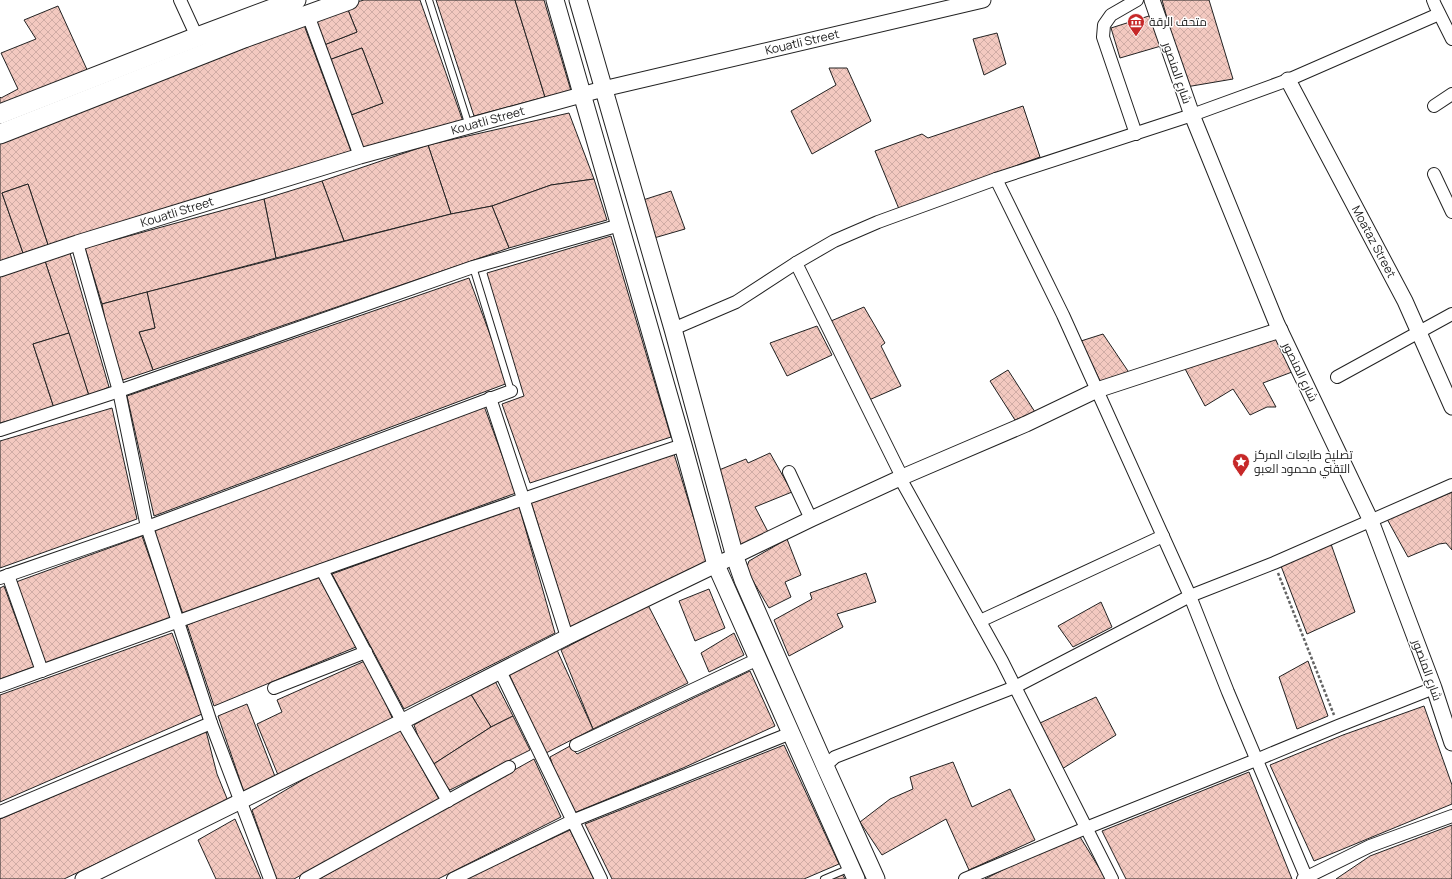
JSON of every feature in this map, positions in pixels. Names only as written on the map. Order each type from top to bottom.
[{"type":"main road","points":[[0,114],[296,0]]},
{"type":"main road","points":[[0,134],[244,38],[349,0]]},
{"type":"main road","points":[[555,0],[716,565],[854,873]]},
{"type":"main road","points":[[578,0],[672,329],[735,557],[824,766],[876,879]]},
{"type":"street","points":[[180,0],[198,37]]},
{"type":"street","name":"Kouatli Street","points":[[0,269],[77,243],[360,156],[603,89],[983,0]]},
{"type":"street","points":[[1135,0],[1111,15],[1104,25],[1102,37],[1136,134]]},
{"type":"street","name":"شارع المنصور","points":[[1152,0],[1192,115],[1280,330],[1371,521],[1434,688],[1452,743]]},
{"type":"street","points":[[1433,0],[1452,39]]},
{"type":"street","points":[[672,329],[736,302],[796,263],[834,241],[878,222],[996,179],[1136,134],[1288,80],[1439,14]]},
{"type":"street","points":[[308,15],[360,156]]},
{"type":"street","name":"Moataz Street","points":[[1288,80],[1405,301],[1452,407]]},
{"type":"street","points":[[1434,106],[1452,94]]},
{"type":"street","points":[[1434,174],[1452,212]]},
{"type":"street","points":[[996,179],[1063,315],[1190,596],[1305,878],[1370,846],[1452,816]]},
{"type":"street","points":[[0,430],[119,391],[473,266],[620,225]]},
{"type":"street","points":[[77,243],[119,391],[147,527],[211,723],[270,879]]},
{"type":"street","points":[[796,263],[899,471],[900,478],[1015,687],[1112,879]]},
{"type":"street","points":[[1337,378],[1452,314]]},
{"type":"street","points":[[83,879],[500,671],[810,519],[900,478],[1026,424],[1097,390],[1280,330]]},
{"type":"street","points":[[42,671],[4,576],[147,527],[511,391]]},
{"type":"street","points":[[490,398],[524,498],[567,638]]},
{"type":"street","points":[[0,686],[177,621],[524,498],[683,445]]},
{"type":"street","points":[[789,472],[810,519]]},
{"type":"street","points":[[824,766],[835,757],[1015,687],[1190,596],[1274,563],[1452,485]]},
{"type":"street","points":[[980,621],[1163,536]]},
{"type":"street","points":[[322,570],[402,721],[448,800]]},
{"type":"street","points":[[274,688],[366,652]]},
{"type":"street","points":[[576,745],[758,659]]},
{"type":"street","points":[[500,671],[601,879]]},
{"type":"street","points":[[965,879],[1086,828],[1434,688]]},
{"type":"street","points":[[0,812],[211,723]]},
{"type":"street","points":[[453,879],[572,821],[791,733]]},
{"type":"street","points":[[306,879],[509,767]]},
{"type":"lane","points":[[429,0],[469,126]]},
{"type":"lane","points":[[473,266],[511,391]]},
{"type":"lane","points":[[824,879],[854,873]]},
{"type":"path","points":[[1274,563],[1338,726]]},
{"type":"building","points":[[364,0],[420,0],[465,127],[365,154],[351,115],[383,103],[362,48],[329,60],[324,45],[357,32],[346,5]]},
{"type":"building","points":[[436,0],[515,0],[545,97],[474,116]]},
{"type":"building","points":[[515,0],[544,0],[571,91],[545,97]]},
{"type":"building","points":[[1162,0],[1209,0],[1233,79],[1186,87]]},
{"type":"building","points":[[346,5],[357,32],[324,45],[313,19]]},
{"type":"building","points":[[58,6],[89,74],[0,108],[0,97],[1,98],[18,89],[1,53],[36,39],[24,20]]},
{"type":"building","name":"متحف الرقة","points":[[1152,15],[1161,46],[1120,58],[1111,28]]},
{"type":"building","points":[[304,25],[351,151],[48,245],[28,184],[2,193],[23,253],[0,261],[0,143]]},
{"type":"building","points":[[997,33],[1006,64],[984,75],[973,39]]},
{"type":"building","points":[[362,48],[383,103],[351,115],[329,60]]},
{"type":"building","points":[[829,68],[847,68],[871,121],[812,154],[791,111],[836,85]]},
{"type":"building","points":[[1023,106],[1040,157],[899,209],[875,151],[922,134],[928,138]]},
{"type":"building","points":[[569,113],[594,179],[551,185],[492,206],[451,214],[428,145]]},
{"type":"building","points":[[428,145],[451,214],[344,241],[322,181]]},
{"type":"building","points":[[594,179],[607,220],[509,248],[492,206],[551,185]]},
{"type":"building","points":[[322,181],[344,241],[276,258],[264,199]]},
{"type":"building","points":[[28,184],[48,245],[23,253],[2,193]]},
{"type":"building","points":[[671,191],[685,229],[654,238],[643,200]]},
{"type":"building","points":[[264,199],[276,258],[102,304],[85,248]]},
{"type":"building","points":[[492,206],[509,248],[153,370],[139,332],[155,328],[147,292],[451,214]]},
{"type":"building","points":[[611,236],[671,437],[530,483],[502,404],[524,396],[487,273]]},
{"type":"building","points":[[70,253],[109,387],[89,396],[45,261]]},
{"type":"building","points":[[45,261],[69,333],[33,344],[54,408],[0,423],[0,277]]},
{"type":"building","points":[[469,278],[508,383],[154,516],[127,396]]},
{"type":"building","points":[[147,292],[155,328],[139,332],[153,370],[117,382],[102,304]]},
{"type":"building","points":[[864,307],[885,343],[881,346],[901,386],[869,400],[831,321]]},
{"type":"building","points":[[817,326],[832,355],[787,376],[770,343]]},
{"type":"building","points":[[69,333],[89,396],[54,408],[33,344]]},
{"type":"building","points":[[1103,334],[1130,374],[1100,381],[1081,341]]},
{"type":"building","points":[[1277,338],[1292,372],[1263,383],[1276,407],[1267,407],[1250,415],[1233,389],[1205,406],[1184,367]]},
{"type":"building","points":[[1008,370],[1035,412],[1015,420],[990,381]]},
{"type":"building","points":[[484,406],[516,493],[183,614],[152,527]]},
{"type":"building","points":[[112,408],[137,519],[0,568],[0,441]]},
{"type":"building","points":[[770,453],[792,492],[755,507],[768,532],[741,548],[719,470],[746,459],[748,463]]},
{"type":"building","points":[[674,454],[707,561],[570,627],[531,502]]},
{"type":"building","points":[[1452,492],[1452,550],[1446,543],[1439,544],[1408,557],[1387,519]]},
{"type":"building","points":[[519,506],[555,633],[404,709],[332,574]]},
{"type":"building","points":[[142,536],[171,618],[45,664],[16,582]]},
{"type":"building","points":[[787,539],[801,575],[785,582],[791,597],[769,608],[746,569],[749,561]]},
{"type":"building","points":[[1331,544],[1355,612],[1307,634],[1281,566]]},
{"type":"building","points":[[316,572],[356,647],[214,706],[187,625]]},
{"type":"building","points":[[866,573],[876,602],[837,614],[843,627],[789,656],[774,620],[812,599],[810,593]]},
{"type":"building","points":[[4,586],[34,667],[0,679],[0,588]]},
{"type":"building","points":[[709,589],[725,628],[695,641],[679,601]]},
{"type":"building","points":[[1101,602],[1112,627],[1073,647],[1058,626]]},
{"type":"building","points":[[648,605],[688,683],[593,729],[561,650]]},
{"type":"building","points":[[172,633],[202,714],[0,802],[0,695]]},
{"type":"building","points":[[734,633],[744,655],[709,672],[701,653]]},
{"type":"building","points":[[557,650],[593,729],[546,753],[509,674]]},
{"type":"building","points":[[367,660],[393,720],[278,775],[257,724],[282,712],[277,700]]},
{"type":"building","points":[[1308,661],[1328,716],[1297,729],[1279,677]]},
{"type":"building","points":[[750,671],[775,726],[683,768],[569,815],[550,757],[570,746],[577,754]]},
{"type":"building","points":[[495,681],[513,716],[491,727],[470,693]]},
{"type":"building","points":[[470,693],[491,727],[429,767],[414,725]]},
{"type":"building","points":[[1096,697],[1116,735],[1062,769],[1040,723]]},
{"type":"building","points":[[247,704],[276,779],[245,795],[218,716]]},
{"type":"building","points":[[1424,706],[1452,785],[1452,804],[1314,861],[1270,765],[1343,735]]},
{"type":"building","points":[[513,716],[530,750],[450,790],[429,767],[491,727]]},
{"type":"building","points":[[397,724],[439,799],[294,879],[276,879],[252,810]]},
{"type":"building","points":[[206,731],[217,774],[228,801],[64,879],[0,879],[0,819]]},
{"type":"building","points":[[784,745],[839,864],[804,879],[612,879],[585,824]]},
{"type":"building","points":[[534,759],[561,817],[438,879],[319,879]]},
{"type":"building","points":[[953,762],[972,807],[1010,789],[1035,840],[969,870],[946,819],[882,855],[860,822],[890,799],[913,789],[910,777]]},
{"type":"building","points":[[1249,772],[1292,879],[1126,879],[1102,831]]},
{"type":"building","points":[[235,819],[261,879],[216,879],[198,840]]},
{"type":"building","points":[[1452,825],[1452,879],[1336,879],[1370,856]]},
{"type":"building","points":[[570,830],[594,879],[466,879],[478,873]]},
{"type":"building","points":[[1077,832],[1106,879],[985,879]]},
{"type":"building","points":[[841,872],[845,879],[825,879]]},
{"type":"place","name":"متحف الرقة","points":[[1136,37]]},
{"type":"place","name":"تصليح طابعات المركز التقني محمود العبو","points":[[1241,477]]}]
